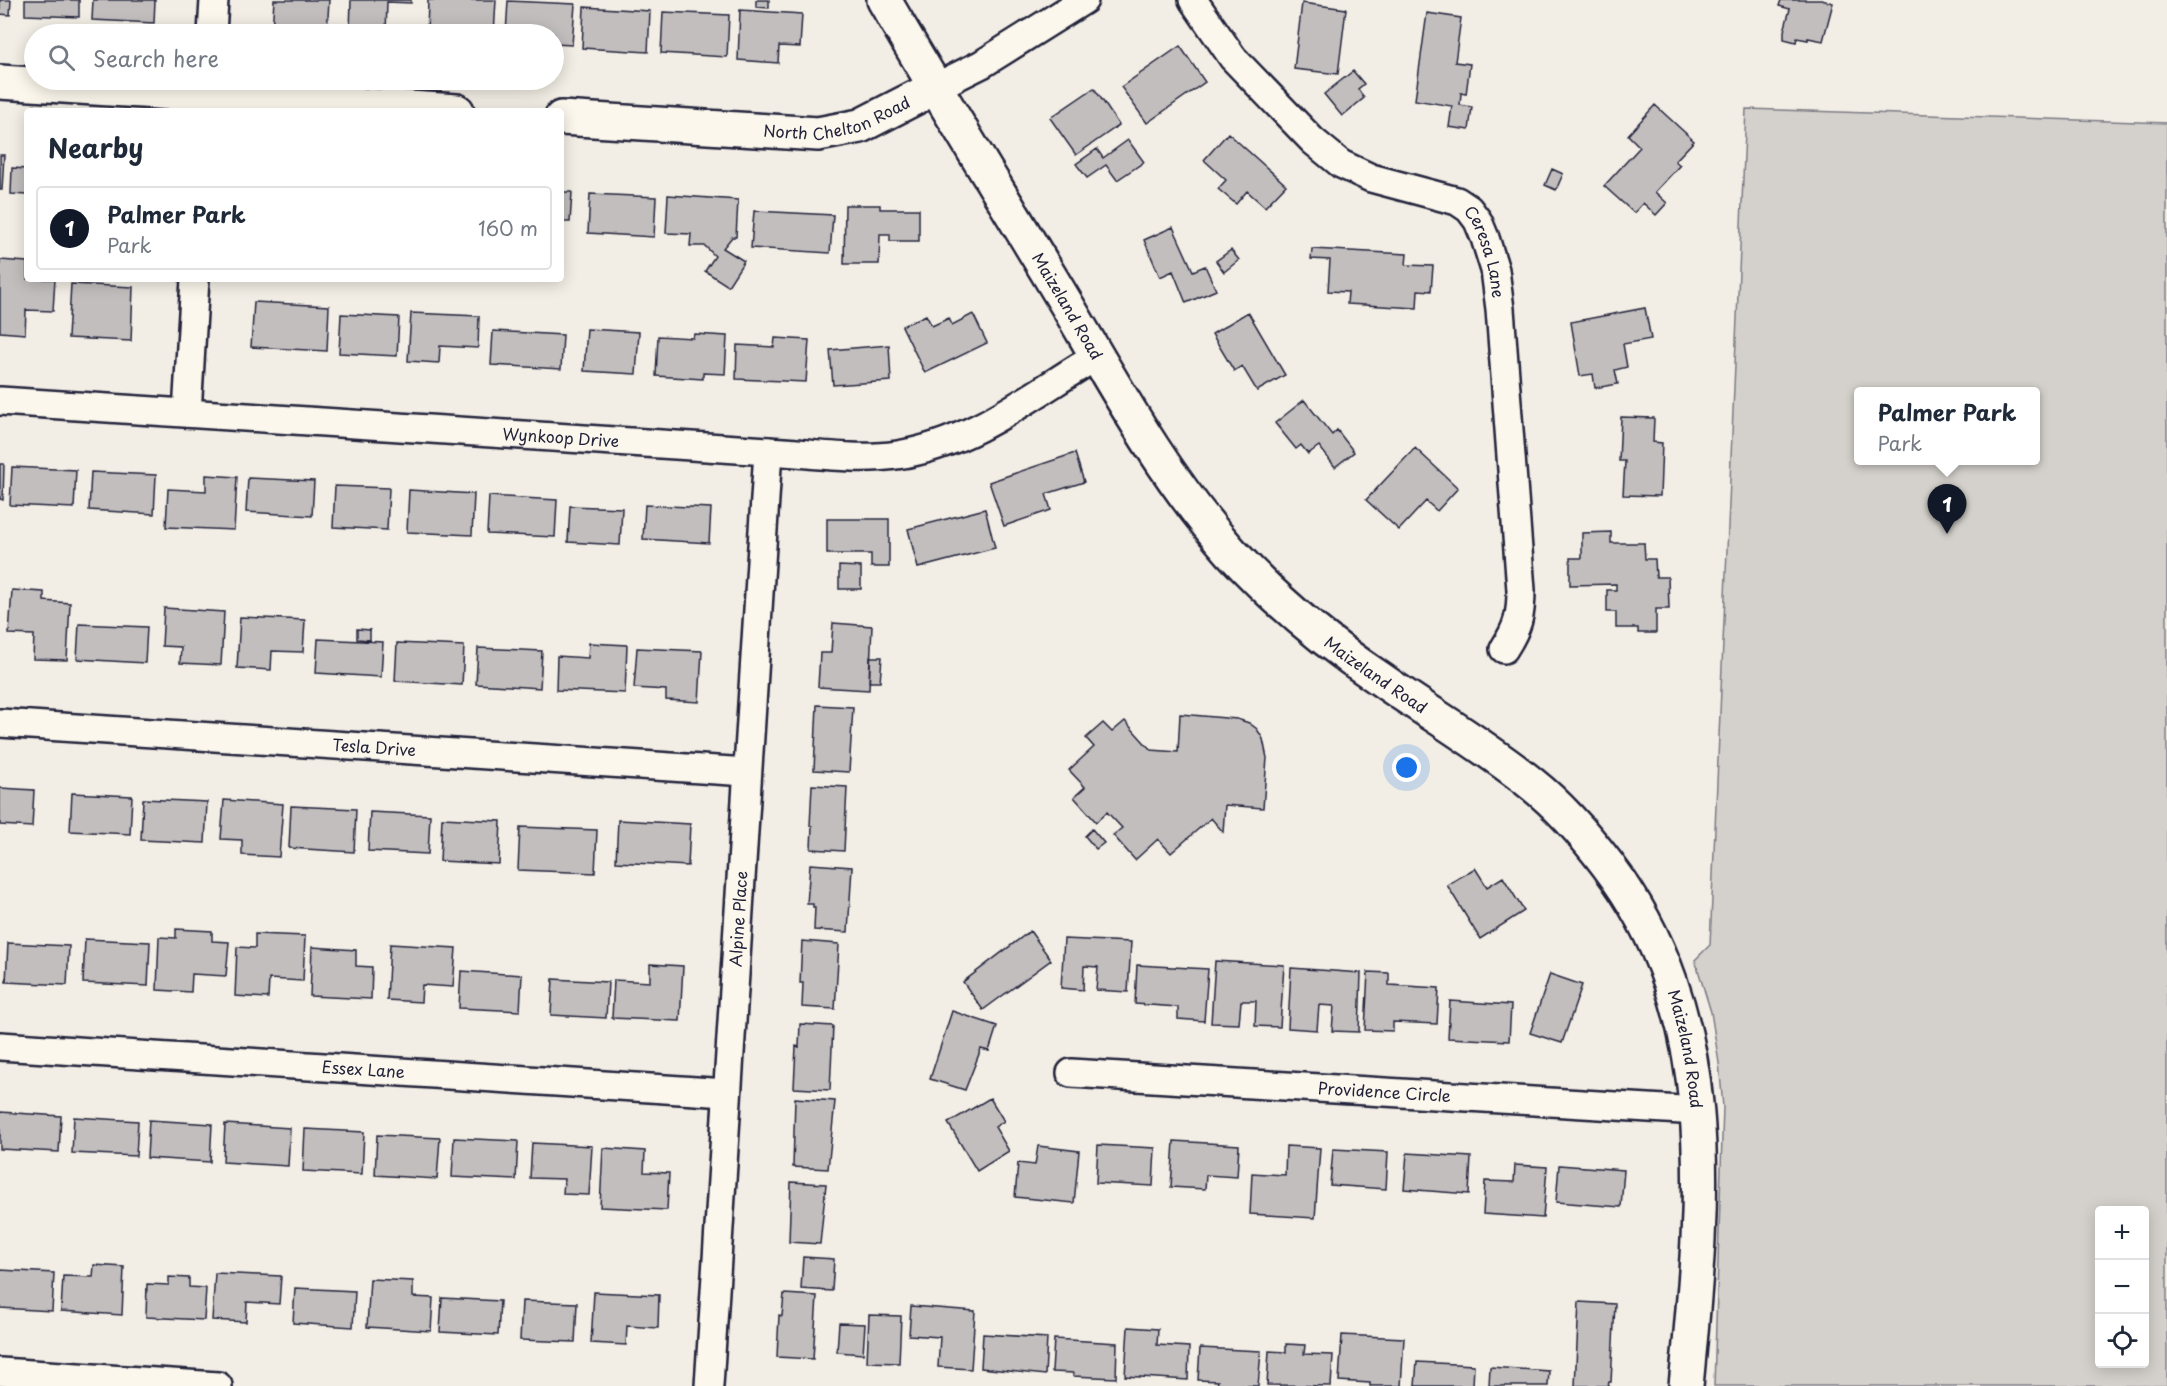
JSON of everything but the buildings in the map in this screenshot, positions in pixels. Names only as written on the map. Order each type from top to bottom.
[{"type":"main road","name":"Maizeland Road","points":[[884,0],[1149,442],[1192,503],[1229,549],[1260,582],[1336,648],[1533,784],[1588,839],[1643,917],[1678,1003],[1688,1039],[1698,1111],[1700,1179],[1694,1303],[1686,1386]]},
{"type":"main road","points":[[0,82],[24,84]]},
{"type":"main road","name":"North Chelton Road","points":[[564,118],[818,134],[860,126],[936,87]]},
{"type":"main road","points":[[128,90],[410,108]]},
{"type":"street","points":[[213,24],[214,0]]},
{"type":"street","name":"North Chelton Road","points":[[936,87],[982,64],[1084,0]]},
{"type":"street","name":"Ceresa Lane","points":[[1193,0],[1233,58],[1313,141],[1341,165],[1371,178],[1457,201],[1470,209],[1478,220],[1495,270],[1500,309],[1521,590],[1521,612],[1516,630],[1504,649]]},
{"type":"street","points":[[187,413],[195,282]]},
{"type":"street","name":"Wynkoop Drive","points":[[0,401],[768,451],[863,456],[895,455],[926,449],[958,439],[1097,356]]},
{"type":"street","name":"Alpine Place","points":[[709,1386],[768,451]]},
{"type":"street","name":"Tesla Drive","points":[[0,723],[747,772]]},
{"type":"street","name":"Essex Lane","points":[[0,1046],[727,1093]]},
{"type":"street","name":"Providence Circle","points":[[1071,1073],[1698,1111]]},
{"type":"street","points":[[0,1372],[218,1386]]},
{"type":"shaded area","points":[[1746,109],[2167,123],[2167,1386],[1714,1386],[1723,1107],[1711,1012],[1695,960],[1710,945]]},
{"type":"place","name":"Palmer Park","points":[[1947,534]]}]
